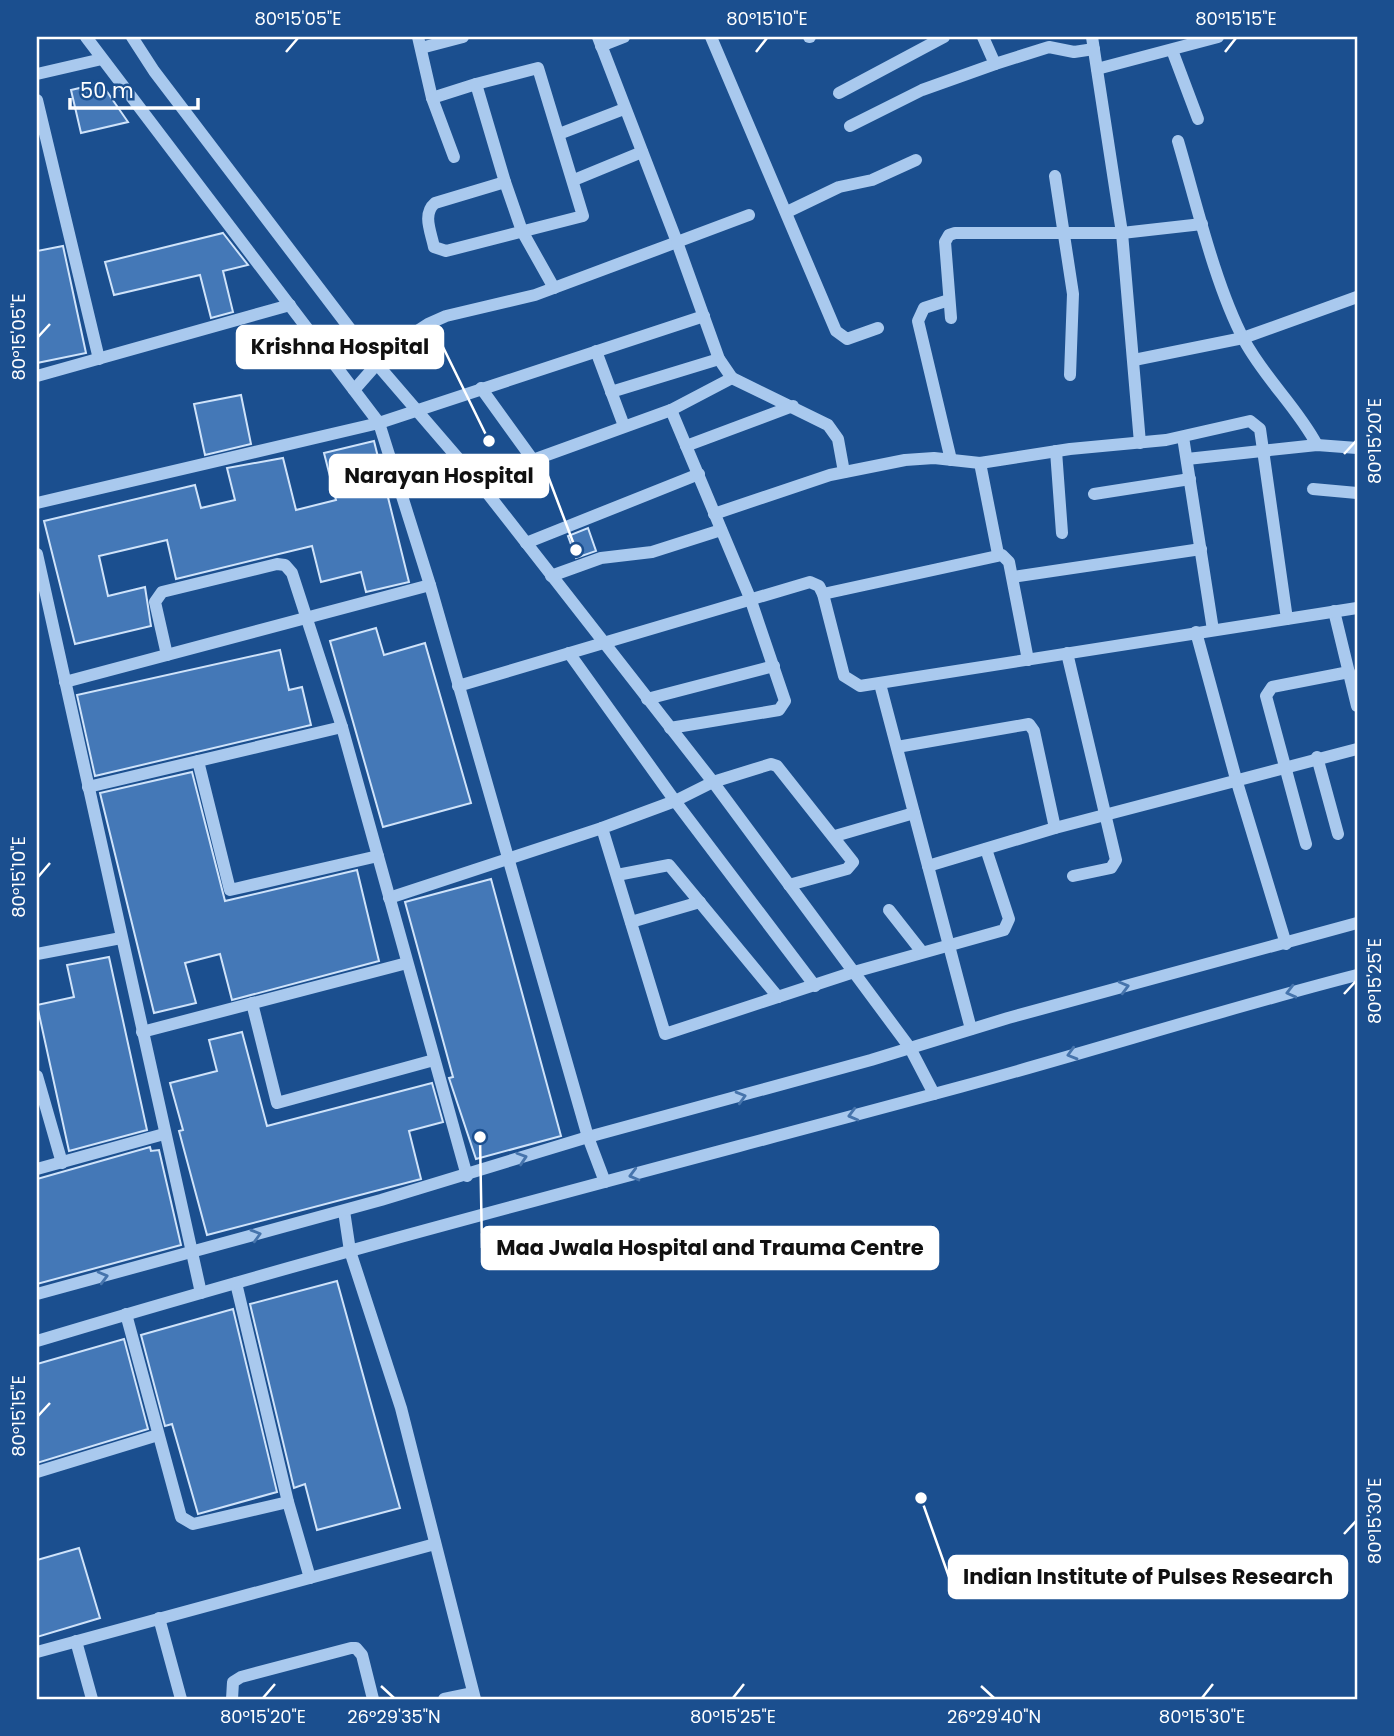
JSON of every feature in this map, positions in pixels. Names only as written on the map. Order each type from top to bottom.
[{"type":"street","points":[[86,37],[379,423],[430,585],[588,1137],[605,1182]]},
{"type":"street","points":[[132,37],[376,363],[481,485],[713,782],[910,1048],[934,1094]]},
{"type":"street","points":[[454,158],[432,98],[419,42],[463,37]]},
{"type":"street","points":[[624,37],[600,41],[719,359],[732,378],[793,406],[834,431],[844,472]]},
{"type":"street","points":[[711,37],[840,337],[847,339],[878,328]]},
{"type":"street","points":[[839,93],[944,37]]},
{"type":"street","points":[[983,37],[995,64]]},
{"type":"street","points":[[1097,69],[1218,37]]},
{"type":"street","points":[[850,125],[922,90],[995,64],[1049,47],[1074,52],[1093,43],[1122,233],[1135,360],[1140,443]]},
{"type":"street","points":[[1172,50],[1198,119]]},
{"type":"street","points":[[37,74],[102,59]]},
{"type":"street","points":[[432,98],[538,68],[583,216],[446,251],[434,247],[427,214],[435,203],[505,182]]},
{"type":"street","points":[[476,84],[522,231],[554,288]]},
{"type":"street","points":[[37,100],[99,359]]},
{"type":"street","points":[[559,134],[624,109]]},
{"type":"street","points":[[1178,141],[1202,224],[1243,338],[1267,378],[1298,411],[1317,445]]},
{"type":"street","points":[[573,180],[642,152]]},
{"type":"street","points":[[787,212],[839,187],[872,180],[916,160]]},
{"type":"street","points":[[1055,176],[1073,294],[1070,375]]},
{"type":"street","points":[[354,390],[376,363],[413,333],[446,316],[554,288],[749,215]]},
{"type":"street","points":[[951,318],[945,242],[949,235],[1122,233],[1202,224]]},
{"type":"street","points":[[1135,360],[1243,338],[1357,297]]},
{"type":"street","points":[[949,300],[925,308],[918,321],[951,460]]},
{"type":"street","points":[[37,376],[290,305]]},
{"type":"street","points":[[37,503],[379,423],[704,316]]},
{"type":"street","points":[[596,351],[624,426]]},
{"type":"street","points":[[611,392],[719,359]]},
{"type":"street","points":[[481,485],[533,460],[671,410],[732,378]]},
{"type":"street","points":[[481,388],[533,460]]},
{"type":"street","points":[[686,446],[793,406]]},
{"type":"street","points":[[670,727],[779,710],[785,701],[750,598],[671,410]]},
{"type":"street","points":[[714,514],[844,472],[918,459],[980,463],[1056,451],[1183,437],[1250,421],[1260,429],[1287,619]]},
{"type":"street","points":[[1183,437],[1213,630]]},
{"type":"street","points":[[1187,459],[1317,445],[1357,449]]},
{"type":"street","points":[[1056,451],[1062,533]]},
{"type":"street","points":[[980,463],[998,554],[1009,562],[1013,577],[1028,660]]},
{"type":"street","points":[[526,543],[699,474]]},
{"type":"street","points":[[1094,494],[1190,479]]},
{"type":"street","points":[[1313,489],[1357,493]]},
{"type":"street","points":[[551,576],[601,558],[652,552],[721,530]]},
{"type":"street","points":[[1013,577],[1201,549]]},
{"type":"street","points":[[37,554],[42,608],[65,682],[201,1293]]},
{"type":"street","points":[[823,594],[998,554]]},
{"type":"street","points":[[167,655],[155,602],[162,592],[277,564],[285,565],[292,573],[342,727],[467,1176]]},
{"type":"street","points":[[458,686],[810,582],[819,586],[823,594],[844,676],[860,686],[1357,608]]},
{"type":"street","points":[[65,682],[430,585]]},
{"type":"street","points":[[1334,611],[1357,706]]},
{"type":"street","points":[[1196,632],[1236,779],[1286,944]]},
{"type":"street","points":[[569,653],[675,801],[815,986]]},
{"type":"street","points":[[1067,653],[1115,864],[1111,868],[1073,876]]},
{"type":"street","points":[[647,699],[774,666]]},
{"type":"street","points":[[1306,844],[1266,696],[1268,691],[1349,672]]},
{"type":"street","points":[[880,684],[971,1029]]},
{"type":"street","points":[[897,747],[1029,724],[1034,732],[1055,828]]},
{"type":"street","points":[[88,787],[342,727]]},
{"type":"street","points":[[928,866],[1055,828],[1317,757],[1357,749]]},
{"type":"street","points":[[1317,757],[1338,834]]},
{"type":"street","points":[[198,761],[230,890],[378,856]]},
{"type":"street","points":[[389,898],[602,828],[675,801],[713,782],[771,764],[851,857],[851,866],[789,885]]},
{"type":"street","points":[[835,836],[914,813]]},
{"type":"street","points":[[602,828],[665,1034],[854,972],[1004,930],[1009,925],[986,849]]},
{"type":"street","points":[[617,875],[669,865],[778,997]]},
{"type":"street","points":[[631,922],[700,902]]},
{"type":"street","points":[[889,910],[922,952]]},
{"type":"street","points":[[37,1294],[344,1211],[467,1176],[588,1137],[1357,923]]},
{"type":"street","points":[[37,954],[121,938]]},
{"type":"street","points":[[142,1032],[407,963]]},
{"type":"street","points":[[37,1341],[350,1251],[934,1094],[1257,1000],[1357,975]]},
{"type":"street","points":[[252,1003],[277,1103],[435,1060]]},
{"type":"street","points":[[37,1076],[62,1163]]},
{"type":"street","points":[[37,1169],[164,1134]]},
{"type":"street","points":[[344,1211],[350,1251],[401,1408],[474,1696],[444,1699]]},
{"type":"street","points":[[236,1283],[288,1502],[310,1578]]},
{"type":"street","points":[[126,1314],[181,1517],[186,1523],[193,1524],[288,1502]]},
{"type":"street","points":[[37,1472],[158,1435]]},
{"type":"street","points":[[37,1653],[435,1544]]},
{"type":"street","points":[[159,1618],[181,1699]]},
{"type":"street","points":[[76,1641],[92,1699]]},
{"type":"street","points":[[232,1699],[233,1682],[240,1677],[356,1648],[362,1655],[373,1699]]},
{"type":"building","points":[[101,83],[128,122],[81,133],[71,90]]},
{"type":"building","points":[[223,233],[248,265],[223,271],[233,312],[211,318],[200,275],[114,295],[105,262]]},
{"type":"building","points":[[63,246],[86,353],[37,363],[37,251]]},
{"type":"building","points":[[241,395],[251,444],[205,455],[194,404]]},
{"type":"building","points":[[374,441],[409,582],[366,592],[361,572],[321,582],[312,546],[176,579],[167,540],[99,556],[108,596],[145,587],[151,626],[75,644],[44,521],[195,485],[201,508],[235,500],[227,468],[283,458],[296,510],[336,500],[324,453]]},
{"type":"building","points":[[588,528],[596,551],[576,558],[568,536]]},
{"type":"building","points":[[376,628],[384,655],[425,643],[471,803],[383,827],[330,641]]},
{"type":"building","points":[[280,650],[289,690],[302,687],[311,725],[95,776],[77,695]]},
{"type":"building","points":[[192,772],[225,901],[357,870],[379,961],[232,1000],[220,954],[185,963],[196,1003],[154,1013],[100,793]]},
{"type":"building","points":[[491,879],[561,1136],[476,1159],[449,1078],[453,1077],[405,902]]},
{"type":"building","points":[[109,957],[147,1130],[69,1151],[37,1005],[74,997],[67,965]]},
{"type":"building","points":[[242,1032],[267,1126],[432,1083],[443,1122],[409,1131],[421,1179],[207,1235],[179,1131],[183,1130],[170,1083],[217,1071],[209,1040]]},
{"type":"building","points":[[150,1147],[151,1151],[159,1150],[181,1245],[37,1284],[37,1179]]},
{"type":"building","points":[[337,1281],[400,1508],[317,1530],[305,1484],[294,1488],[250,1304]]},
{"type":"building","points":[[233,1309],[277,1492],[198,1514],[172,1424],[165,1426],[141,1335]]},
{"type":"building","points":[[124,1339],[148,1429],[37,1463],[37,1364]]},
{"type":"building","points":[[79,1548],[100,1618],[37,1637],[37,1560]]},
{"type":"place","name":"Krishna Hospital","points":[[489,441]]},
{"type":"place","name":"Narayan Hospital","points":[[576,550]]},
{"type":"place","name":"Maa Jwala Hospital and Trauma Centre","points":[[480,1137]]},
{"type":"place","name":"Indian Institute of Pulses Research","points":[[921,1498]]}]
